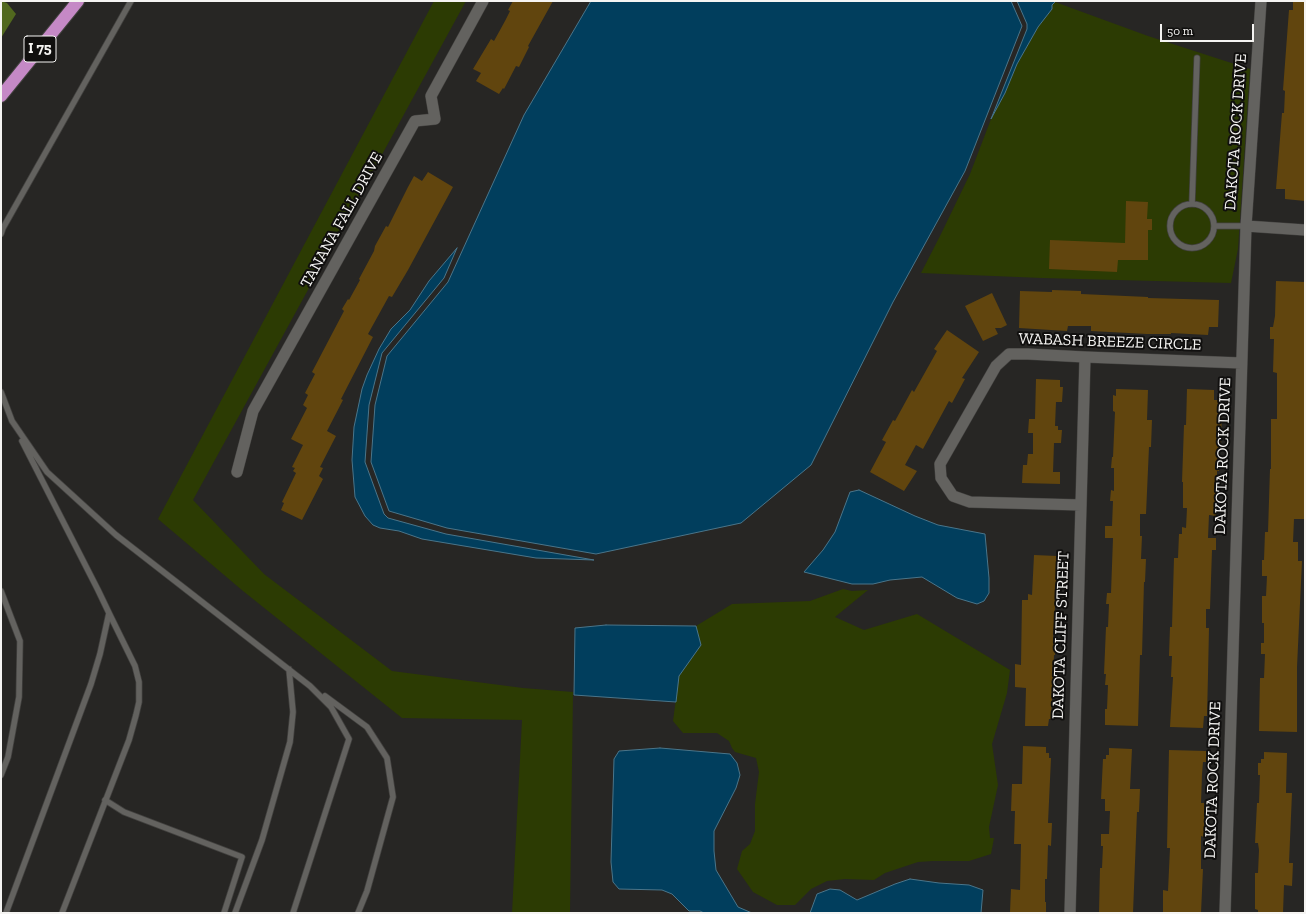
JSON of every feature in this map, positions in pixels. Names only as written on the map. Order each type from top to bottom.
[{"type":"highway","name":"I 75","points":[[1,96],[78,1]]},
{"type":"street","name":"TANANA FALL DRIVE","points":[[237,472],[253,411],[415,121],[435,120],[431,96],[483,1]]},
{"type":"street","name":"DAKOTA ROCK DRIVE","points":[[1225,913],[1246,226],[1261,1]]},
{"type":"street","points":[[1246,226],[1305,230]]},
{"type":"street","name":"WABASH BREEZE CIRCLE","points":[[1081,505],[970,502],[953,496],[941,478],[940,464],[996,366],[1009,354],[1242,363]]},
{"type":"street","name":"DAKOTA CLIFF STREET","points":[[1070,913],[1085,358]]},
{"type":"lane","points":[[1,234],[131,1]]},
{"type":"lane","points":[[1192,204],[1197,58]]},
{"type":"lane","points":[[1192,204],[1202,206],[1208,210],[1212,216],[1214,226],[1212,236],[1207,242],[1202,246],[1195,248],[1187,248],[1180,245],[1171,233],[1170,226],[1171,218],[1175,212],[1181,207],[1192,204]]},
{"type":"lane","points":[[1214,226],[1246,226]]},
{"type":"lane","points":[[1,392],[12,421],[135,666],[139,682],[136,714],[129,740],[62,913]]},
{"type":"lane","points":[[12,421],[47,472],[116,535],[310,686],[367,727],[387,758],[393,797],[367,891],[358,913]]},
{"type":"lane","points":[[1,591],[20,641],[20,697],[8,757],[1,775]]},
{"type":"lane","points":[[6,913],[91,684],[100,654],[109,613]]},
{"type":"lane","points":[[235,913],[262,840],[290,742],[293,712],[289,669]]},
{"type":"lane","points":[[293,913],[349,739],[331,707],[310,686]]},
{"type":"lane","points":[[105,800],[124,812],[242,857],[224,913]]},
{"type":"green space","points":[[1,1],[7,3],[16,14],[1,38]]},
{"type":"green space","points":[[434,1],[466,1],[193,500],[264,574],[392,671],[523,688],[573,692],[570,913],[512,913],[522,720],[402,718],[243,591],[158,519]]},
{"type":"green space","points":[[1055,2],[1148,36],[1250,69],[1238,249],[1231,283],[921,273],[970,174],[991,119],[1005,93],[1017,64],[1038,27],[1052,9],[1052,5]]},
{"type":"green space","points":[[843,589],[852,591],[868,590],[835,617],[864,630],[917,614],[1010,670],[1007,693],[992,744],[998,785],[989,827],[990,838],[994,838],[991,854],[969,861],[918,862],[885,873],[874,880],[845,879],[827,881],[811,889],[795,905],[777,905],[753,892],[737,869],[742,851],[750,844],[755,831],[755,804],[759,772],[756,758],[735,752],[729,741],[717,733],[683,733],[673,721],[679,676],[701,645],[696,626],[732,604],[810,601]]},
{"type":"water","points":[[591,1],[1011,1],[1022,26],[965,171],[893,302],[811,465],[741,523],[596,554],[447,528],[389,511],[371,462],[375,405],[387,356],[448,282],[524,115]]},
{"type":"water","points":[[1017,1],[1055,2],[1052,5],[1052,9],[1038,27],[1017,64],[1005,93],[991,119],[1027,29],[1027,24]]},
{"type":"water","points":[[457,248],[444,278],[382,353],[369,405],[365,462],[384,514],[388,518],[446,534],[594,560],[536,558],[422,539],[399,531],[380,528],[373,525],[365,516],[355,497],[352,460],[354,427],[362,389],[367,375],[379,349],[391,329],[410,310],[429,281]]},
{"type":"water","points":[[859,490],[938,525],[985,534],[989,593],[984,601],[977,604],[957,598],[922,577],[890,580],[873,584],[852,584],[804,572],[823,550],[835,532],[850,492]]},
{"type":"water","points":[[606,625],[696,626],[701,645],[679,676],[676,702],[574,695],[575,628]]},
{"type":"water","points":[[660,748],[730,754],[737,763],[740,775],[736,788],[714,831],[714,851],[716,870],[738,907],[752,913],[704,913],[700,911],[689,911],[672,894],[662,890],[619,889],[613,882],[611,862],[614,759],[619,751]]},
{"type":"water","points":[[910,879],[969,885],[983,890],[981,913],[810,913],[817,894],[830,889],[840,890],[857,900]]},
{"type":"building","points":[[513,1],[553,1],[528,46],[529,47],[519,67],[516,66],[504,89],[503,88],[499,94],[476,81],[481,73],[473,69],[491,39],[494,41],[510,11],[508,10]]},
{"type":"building","points":[[1293,1],[1305,1],[1305,201],[1285,199],[1285,189],[1276,189],[1282,113],[1284,113],[1285,91],[1283,90],[1289,10],[1293,10]]},
{"type":"building","points":[[428,172],[453,187],[408,270],[392,297],[389,296],[368,334],[373,337],[341,399],[343,400],[327,431],[336,436],[320,467],[323,468],[319,476],[323,479],[302,520],[281,510],[284,503],[282,502],[296,473],[293,471],[295,468],[292,467],[303,445],[291,439],[307,408],[303,405],[308,395],[305,393],[315,374],[312,372],[344,311],[342,309],[348,299],[349,300],[360,280],[359,279],[374,251],[375,246],[386,226],[388,227],[414,176],[422,181]]},
{"type":"building","points":[[1126,201],[1148,202],[1147,219],[1152,219],[1152,230],[1148,230],[1148,260],[1118,260],[1117,272],[1049,269],[1050,240],[1125,243]]},
{"type":"building","points":[[1276,281],[1305,282],[1305,519],[1294,519],[1293,542],[1298,542],[1298,561],[1302,561],[1297,667],[1297,732],[1259,731],[1260,678],[1264,678],[1265,654],[1261,654],[1261,643],[1264,643],[1262,596],[1266,596],[1267,576],[1262,576],[1262,560],[1264,560],[1265,532],[1268,532],[1271,469],[1271,419],[1277,419],[1277,373],[1273,372],[1274,339],[1270,339],[1270,327],[1273,327],[1275,316]]},
{"type":"building","points":[[1052,290],[1081,291],[1081,294],[1219,300],[1218,327],[1209,327],[1208,335],[1091,331],[1091,326],[1068,326],[1067,331],[1019,328],[1020,291],[1052,292]]},
{"type":"building","points":[[992,293],[1007,325],[1001,328],[995,328],[998,334],[983,341],[965,306]]},
{"type":"building","points":[[947,330],[979,352],[962,378],[965,379],[952,403],[949,401],[923,449],[916,445],[905,465],[917,471],[904,491],[870,472],[886,442],[882,440],[893,420],[895,421],[912,390],[914,392],[937,351],[934,349]]},
{"type":"building","points":[[1036,379],[1060,380],[1060,387],[1063,387],[1062,402],[1056,402],[1055,426],[1058,426],[1058,430],[1062,430],[1061,443],[1054,443],[1053,472],[1060,472],[1060,484],[1022,483],[1023,465],[1027,465],[1028,454],[1033,454],[1033,433],[1028,433],[1029,419],[1035,419]]},
{"type":"building","points":[[1116,389],[1148,390],[1147,420],[1152,420],[1151,447],[1149,447],[1146,514],[1140,514],[1140,536],[1142,536],[1141,559],[1146,559],[1142,655],[1140,655],[1138,726],[1105,725],[1108,685],[1105,685],[1106,674],[1104,674],[1106,627],[1108,627],[1109,604],[1106,604],[1107,593],[1111,593],[1113,538],[1105,538],[1105,526],[1112,526],[1113,501],[1110,501],[1111,490],[1114,491],[1114,468],[1111,468],[1113,457],[1115,412],[1113,411],[1113,395],[1116,396]]},
{"type":"building","points":[[1187,389],[1214,390],[1214,400],[1222,400],[1221,450],[1219,450],[1219,471],[1217,471],[1216,483],[1216,516],[1209,515],[1208,538],[1216,538],[1216,550],[1212,550],[1210,609],[1206,609],[1206,628],[1209,628],[1207,716],[1204,716],[1203,728],[1170,727],[1173,677],[1171,677],[1172,656],[1169,656],[1170,627],[1172,627],[1174,558],[1178,558],[1179,534],[1182,534],[1182,527],[1186,528],[1187,508],[1183,508],[1182,482]]},
{"type":"building","points":[[1034,555],[1057,556],[1057,563],[1060,563],[1059,578],[1057,578],[1053,639],[1056,639],[1051,719],[1049,719],[1048,726],[1025,726],[1026,688],[1015,687],[1015,664],[1021,665],[1022,600],[1028,600],[1028,594],[1032,595]]},
{"type":"building","points":[[1023,746],[1046,747],[1046,753],[1049,753],[1049,758],[1051,758],[1048,823],[1052,823],[1051,846],[1048,845],[1047,879],[1045,879],[1046,913],[1010,912],[1011,889],[1020,890],[1021,844],[1014,844],[1015,811],[1011,811],[1012,784],[1022,784]]},
{"type":"building","points":[[1109,748],[1132,749],[1130,789],[1140,789],[1139,812],[1137,812],[1133,913],[1099,913],[1100,868],[1102,868],[1103,846],[1101,846],[1101,834],[1109,834],[1110,811],[1105,811],[1105,799],[1101,799],[1103,759],[1106,759],[1106,755],[1109,755]]},
{"type":"building","points":[[1169,750],[1206,751],[1206,762],[1203,762],[1201,803],[1204,803],[1204,837],[1201,836],[1201,869],[1203,869],[1201,913],[1163,913],[1163,890],[1168,891],[1170,848],[1167,848]]},
{"type":"building","points":[[1264,752],[1287,753],[1286,793],[1292,793],[1289,863],[1293,863],[1292,886],[1284,885],[1283,913],[1258,913],[1258,910],[1255,909],[1255,873],[1258,873],[1259,850],[1258,843],[1255,843],[1257,803],[1259,803],[1260,775],[1258,775],[1258,763],[1261,763],[1261,759],[1264,759]]}]
